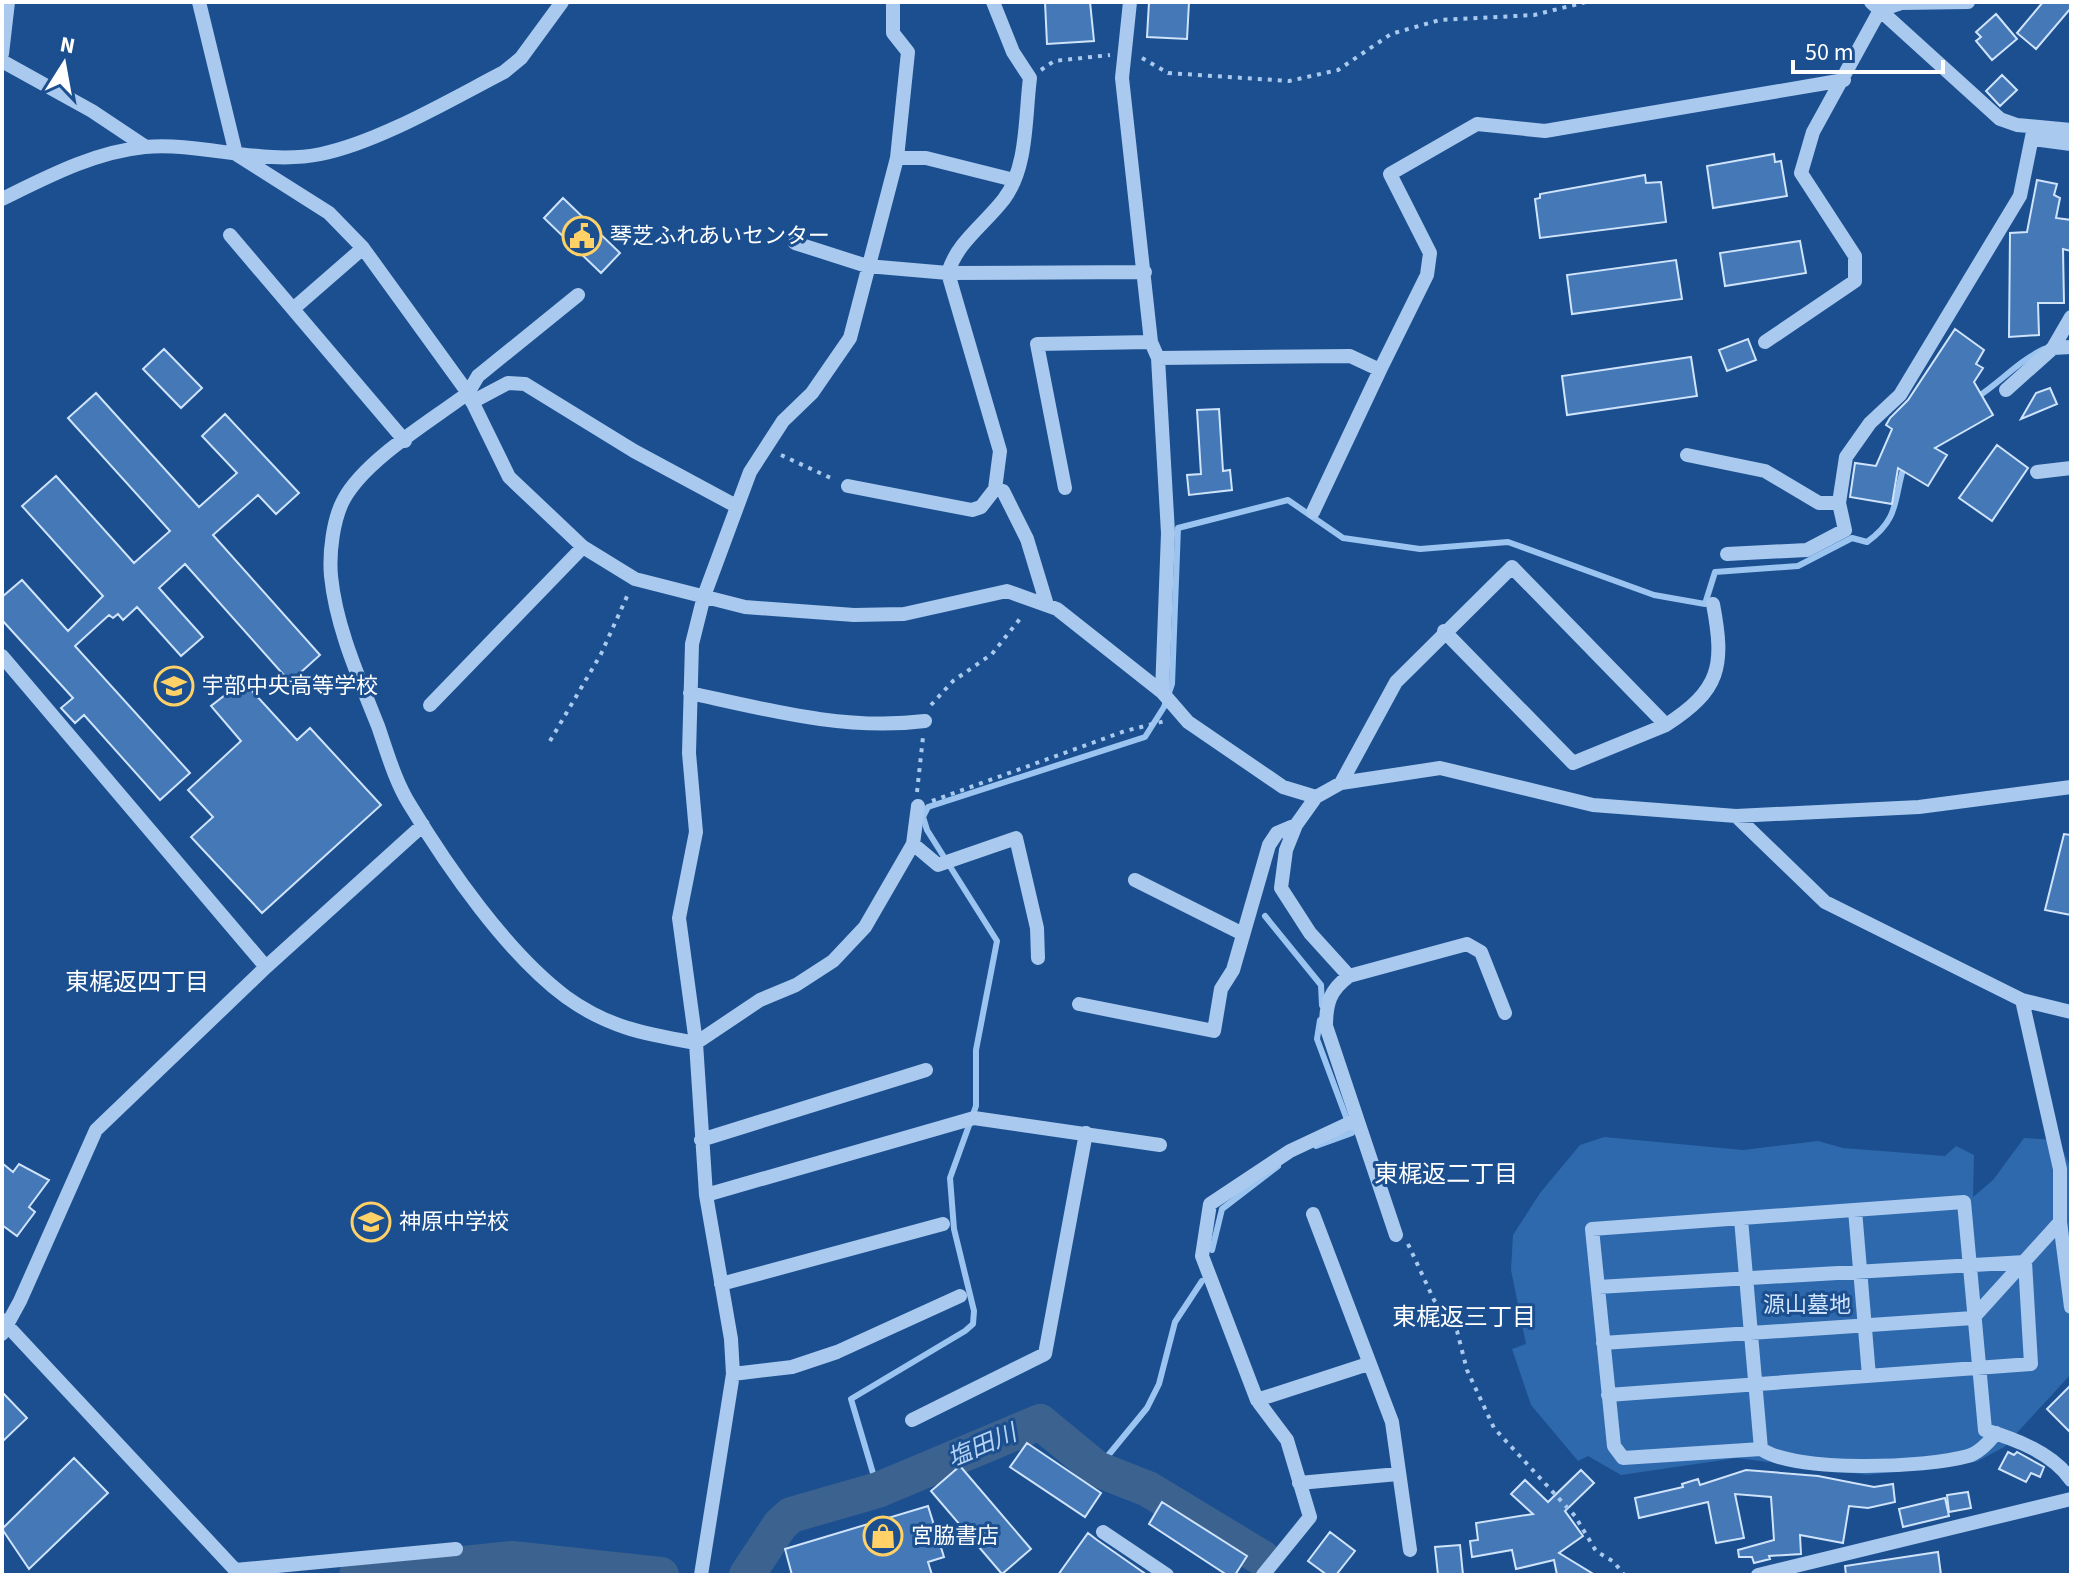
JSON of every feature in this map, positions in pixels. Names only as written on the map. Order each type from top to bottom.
[{"type":"street","points":[[2,54],[8,2]]},
{"type":"street","points":[[199,2],[236,154],[329,213],[363,248],[470,398],[509,477],[583,547],[635,579],[745,607],[854,615],[904,614],[1007,591],[1041,603],[1162,692],[1188,722],[1283,787],[1316,797]]},
{"type":"street","points":[[2,199],[100,156],[146,147],[277,158],[318,155],[359,144],[504,72],[521,58],[562,2]]},
{"type":"street","points":[[701,1574],[733,1374],[731,1339],[706,1195],[696,1043],[679,918],[696,832],[689,753],[692,644],[704,596],[736,506],[765,447],[783,421],[812,393],[850,338],[897,158],[908,52],[893,33],[893,2]]},
{"type":"street","points":[[848,486],[972,510],[981,507],[995,489],[1000,451],[948,273],[953,255],[1005,198],[1019,168],[1030,78],[1013,52],[993,2]]},
{"type":"street","points":[[1130,2],[1122,78],[1151,342],[1158,358],[1168,533],[1162,692]]},
{"type":"street","points":[[1876,6],[1968,2]]},
{"type":"street","points":[[1765,342],[1855,281],[1855,256],[1801,173],[1813,132],[1844,80],[1876,6]]},
{"type":"street","points":[[1876,6],[1984,108],[2000,119],[2033,133],[2071,144]]},
{"type":"street","points":[[2,61],[92,111],[146,147]]},
{"type":"street","points":[[1313,512],[1427,275],[1430,253],[1390,174],[1477,124],[1545,131],[1844,80]]},
{"type":"street","points":[[2033,133],[2071,130]]},
{"type":"street","points":[[1727,554],[1807,550],[1845,530],[1839,503],[1846,457],[1870,423],[1900,395],[2020,196],[2033,133]]},
{"type":"street","points":[[897,158],[926,158],[1014,180]]},
{"type":"street","points":[[230,235],[405,441]]},
{"type":"street","points":[[795,243],[867,266],[948,273],[1145,272]]},
{"type":"street","points":[[293,309],[363,248]]},
{"type":"street","points":[[470,398],[478,376],[578,295]]},
{"type":"street","points":[[2006,390],[2053,348],[2071,317]]},
{"type":"street","points":[[1065,488],[1037,344],[1151,342]]},
{"type":"street","points":[[2053,348],[2071,347]]},
{"type":"street","points":[[1158,358],[1350,356],[1380,370]]},
{"type":"street","points":[[736,506],[634,451],[525,384],[508,383],[470,398],[405,441],[363,474],[343,500],[334,530],[331,572],[334,598],[360,681],[398,781],[423,825],[502,932],[544,979],[568,998],[625,1030],[696,1043],[760,1000],[796,985],[833,961],[865,927],[913,844],[918,806]]},
{"type":"street","points":[[1687,455],[1765,471],[1819,503],[1839,503]]},
{"type":"street","points":[[2037,472],[2071,468]]},
{"type":"street","points":[[995,489],[1003,491],[1027,539],[1041,603]]},
{"type":"street","points":[[430,705],[583,547]]},
{"type":"street","points":[[1341,783],[1396,682],[1444,631],[1512,567],[1666,725]]},
{"type":"street","points":[[1444,631],[1573,763],[1666,725],[1705,695],[1714,679],[1719,644],[1713,604]]},
{"type":"street","points":[[2,656],[266,967]]},
{"type":"street","points":[[690,693],[805,717],[882,727],[925,721]]},
{"type":"street","points":[[1349,976],[1310,933],[1281,888],[1286,850],[1296,825],[1316,797],[1341,783],[1440,768],[1593,805],[1736,816],[1919,807],[2071,787]]},
{"type":"street","points":[[1736,816],[1825,902],[2022,1000],[2071,1012]]},
{"type":"street","points":[[423,825],[266,967],[96,1130],[4,1326],[237,1572],[456,1549]]},
{"type":"street","points":[[1079,1004],[1214,1031],[1221,989],[1233,970],[1269,845],[1277,833],[1296,825]]},
{"type":"street","points":[[913,844],[938,865],[1016,838],[1037,928],[1038,958]]},
{"type":"street","points":[[1135,880],[1243,934]]},
{"type":"street","points":[[1396,1235],[1326,1026],[1326,1007],[1333,988],[1349,976],[1467,944],[1481,952],[1505,1013]]},
{"type":"street","points":[[2022,1000],[2048,1127],[2060,1169],[2060,1222],[2071,1307]]},
{"type":"street","points":[[701,1140],[926,1070]]},
{"type":"street","points":[[706,1195],[974,1118],[1160,1145]]},
{"type":"street","points":[[1263,1575],[1310,1517],[1287,1440],[1257,1400],[1202,1256],[1210,1204],[1290,1151],[1356,1120]]},
{"type":"street","points":[[912,1420],[1045,1354],[1086,1133]]},
{"type":"street","points":[[1996,1433],[1969,1456],[1864,1467],[1775,1458],[1761,1449],[1623,1458],[1614,1446],[1592,1229],[1964,1202],[1985,1430],[2011,1437],[2033,1448],[2071,1480]]},
{"type":"street","points":[[1855,1210],[1869,1376]]},
{"type":"street","points":[[1313,1214],[1392,1422],[1410,1550]]},
{"type":"street","points":[[1741,1219],[1761,1449]]},
{"type":"street","points":[[1603,1343],[1973,1318],[2060,1222]]},
{"type":"street","points":[[721,1284],[943,1224]]},
{"type":"street","points":[[1598,1287],[2025,1262]]},
{"type":"street","points":[[1608,1395],[2031,1364],[2025,1262]]},
{"type":"street","points":[[733,1374],[792,1367],[837,1352],[960,1296]]},
{"type":"street","points":[[1257,1400],[1368,1364]]},
{"type":"street","points":[[1299,1483],[1398,1474]]},
{"type":"street","points":[[1758,1575],[2071,1499]]},
{"type":"street","points":[[1103,1532],[1167,1575]]},
{"type":"path","points":[[1030,78],[1054,61],[1124,53],[1147,60],[1168,73],[1289,81],[1338,70],[1391,34],[1440,20],[1534,15],[1586,2]]},
{"type":"path","points":[[765,447],[848,486]]},
{"type":"path","points":[[550,741],[601,654],[635,579]]},
{"type":"path","points":[[1041,603],[992,654],[953,681],[932,702],[925,721],[918,806],[1125,731],[1163,721],[1188,722]]},
{"type":"path","points":[[1396,1235],[1412,1247],[1434,1300],[1457,1331],[1467,1370],[1494,1428],[1575,1516],[1596,1551],[1614,1562],[1624,1575]]},
{"type":"green space","name":"源山墓地","points":[[1604,1137],[1743,1150],[1818,1141],[1843,1148],[1945,1156],[1956,1146],[1974,1155],[1973,1197],[1993,1180],[2024,1138],[2058,1140],[2071,1168],[2071,1374],[2004,1447],[1976,1462],[1867,1475],[1737,1458],[1621,1475],[1588,1456],[1578,1461],[1531,1405],[1512,1349],[1526,1344],[1511,1270],[1513,1235],[1540,1193],[1580,1145]]},
{"type":"building","points":[[1045,2],[1090,2],[1094,41],[1047,44]]},
{"type":"building","points":[[1149,2],[1189,2],[1187,39],[1147,37]]},
{"type":"building","points":[[2043,2],[2071,2],[2071,8],[2036,49],[2017,33]]},
{"type":"building","points":[[1996,14],[2017,39],[1992,60],[1976,41],[1981,37],[1976,32]]},
{"type":"building","points":[[2002,75],[2017,90],[2000,106],[1986,91]]},
{"type":"building","points":[[1774,154],[1775,162],[1781,161],[1787,196],[1713,208],[1707,166]]},
{"type":"building","points":[[1645,175],[1646,183],[1661,182],[1666,222],[1540,238],[1535,199],[1540,198],[1540,194]]},
{"type":"building","points":[[2037,180],[2057,184],[2054,195],[2060,198],[2056,218],[2071,220],[2071,251],[2063,249],[2064,303],[2038,303],[2039,335],[2009,337],[2010,233],[2027,232]]},
{"type":"building","name":"琴芝ふれあいセンター","points":[[563,198],[620,253],[601,273],[544,218]]},
{"type":"building","points":[[1800,241],[1806,273],[1725,286],[1720,253]]},
{"type":"building","points":[[1676,260],[1682,299],[1572,314],[1567,275]]},
{"type":"building","points":[[1955,329],[1984,350],[1976,364],[1983,368],[1974,382],[1993,415],[1935,448],[1947,455],[1928,486],[1898,468],[1892,504],[1850,497],[1855,463],[1876,466],[1892,429],[1886,425],[1890,418],[1908,400]]},
{"type":"building","points":[[1748,339],[1756,360],[1727,371],[1719,350]]},
{"type":"building","points":[[164,349],[202,388],[181,408],[143,369]]},
{"type":"building","points":[[1691,357],[1697,396],[1567,415],[1562,376]]},
{"type":"building","points":[[2050,388],[2057,404],[2021,419],[2036,393]]},
{"type":"building","points":[[96,393],[199,507],[237,473],[202,436],[225,414],[299,493],[276,514],[258,495],[213,535],[320,655],[290,682],[185,564],[159,588],[203,637],[181,656],[137,607],[123,620],[118,614],[113,618],[109,615],[75,646],[190,773],[160,800],[84,715],[75,723],[61,708],[73,698],[2,620],[2,597],[22,580],[68,631],[103,596],[22,506],[56,476],[134,563],[170,531],[68,418]]},
{"type":"building","points":[[1219,409],[1223,471],[1230,470],[1232,490],[1189,495],[1187,475],[1201,474],[1197,410]]},
{"type":"building","points":[[1997,445],[2028,468],[1992,521],[1959,498]]},
{"type":"building","points":[[243,681],[297,740],[310,728],[381,805],[262,913],[191,837],[213,817],[188,790],[241,741],[211,706]]},
{"type":"building","points":[[2064,834],[2071,835],[2071,915],[2045,910]]},
{"type":"building","points":[[2,1163],[13,1172],[19,1164],[49,1180],[29,1207],[35,1212],[17,1236],[2,1225]]},
{"type":"building","points":[[2071,1385],[2071,1433],[2047,1409]]},
{"type":"building","points":[[2,1392],[27,1418],[2,1442]]},
{"type":"building","points":[[1027,1443],[1101,1493],[1085,1517],[1010,1467]]},
{"type":"building","points":[[2008,1452],[2014,1455],[2017,1452],[2044,1467],[2040,1477],[2031,1473],[2026,1482],[1999,1469]]},
{"type":"building","points":[[74,1458],[108,1493],[29,1569],[2,1529]]},
{"type":"building","points":[[960,1466],[1031,1549],[1002,1574],[931,1491]]},
{"type":"building","points":[[1581,1470],[1594,1483],[1565,1511],[1583,1536],[1559,1553],[1595,1575],[1557,1575],[1554,1560],[1516,1569],[1512,1550],[1472,1557],[1470,1541],[1478,1540],[1476,1523],[1533,1514],[1511,1494],[1525,1480],[1548,1502]]},
{"type":"building","points":[[1746,1470],[1818,1476],[1874,1487],[1893,1484],[1895,1502],[1868,1508],[1849,1506],[1843,1543],[1800,1535],[1801,1554],[1769,1556],[1770,1559],[1754,1563],[1752,1557],[1739,1557],[1738,1550],[1774,1540],[1771,1497],[1735,1494],[1744,1538],[1716,1543],[1708,1502],[1639,1518],[1635,1498],[1683,1487],[1682,1484],[1698,1479],[1700,1485]]},
{"type":"building","points":[[1968,1492],[1971,1508],[1949,1512],[1947,1495]]},
{"type":"building","points":[[1945,1498],[1949,1516],[1903,1527],[1899,1509]]},
{"type":"building","points":[[1162,1502],[1247,1556],[1235,1575],[1227,1575],[1149,1524]]},
{"type":"building","name":"宮脇書店","points":[[928,1506],[944,1557],[928,1562],[932,1575],[792,1575],[785,1549]]},
{"type":"building","points":[[1330,1532],[1355,1551],[1336,1575],[1327,1575],[1308,1561]]},
{"type":"building","points":[[1088,1533],[1097,1540],[1147,1575],[1058,1575]]},
{"type":"building","points":[[1460,1545],[1463,1575],[1438,1575],[1435,1547]]},
{"type":"building","points":[[1938,1552],[1941,1575],[1846,1575],[1845,1566]]},
{"type":"waterway","points":[[1976,398],[2044,349]]},
{"type":"waterway","points":[[878,1490],[851,1399],[965,1331],[973,1324],[974,1311],[954,1229],[950,1178],[976,1106],[976,1050],[997,941],[927,830],[923,817],[928,807],[1145,737],[1164,707],[1172,684],[1178,528],[1288,500],[1343,538],[1420,549],[1508,542],[1654,595],[1705,604],[1715,572],[1798,566],[1852,538],[1867,542],[1891,516],[1905,463]]},
{"type":"waterway","points":[[1265,916],[1321,985],[1322,1005]]},
{"type":"waterway","points":[[1316,1146],[1352,1133],[1317,1039],[1320,1020]]},
{"type":"waterway","points":[[1212,1250],[1222,1209],[1278,1166]]},
{"type":"waterway","points":[[1097,1469],[1147,1408],[1159,1384],[1175,1322],[1202,1281]]},
{"type":"waterway","name":"塩田川","points":[[747,1575],[780,1525],[791,1515],[878,1490],[1040,1422],[1097,1469],[1148,1489],[1262,1558]]},
{"type":"waterway","name":"塩田川","points":[[357,1575],[512,1559],[661,1575]]},
{"type":"place","name":"琴芝ふれあいセンター","points":[[582,236]]},
{"type":"place","name":"宇部中央高等学校","points":[[174,686]]},
{"type":"place","name":"神原中学校","points":[[371,1222]]},
{"type":"place","name":"宮脇書店","points":[[883,1536]]},
{"type":"district","name":"東梶返四丁目","points":[[137,982]]},
{"type":"district","name":"東梶返二丁目","points":[[1446,1174]]},
{"type":"district","name":"東梶返三丁目","points":[[1464,1317]]}]
